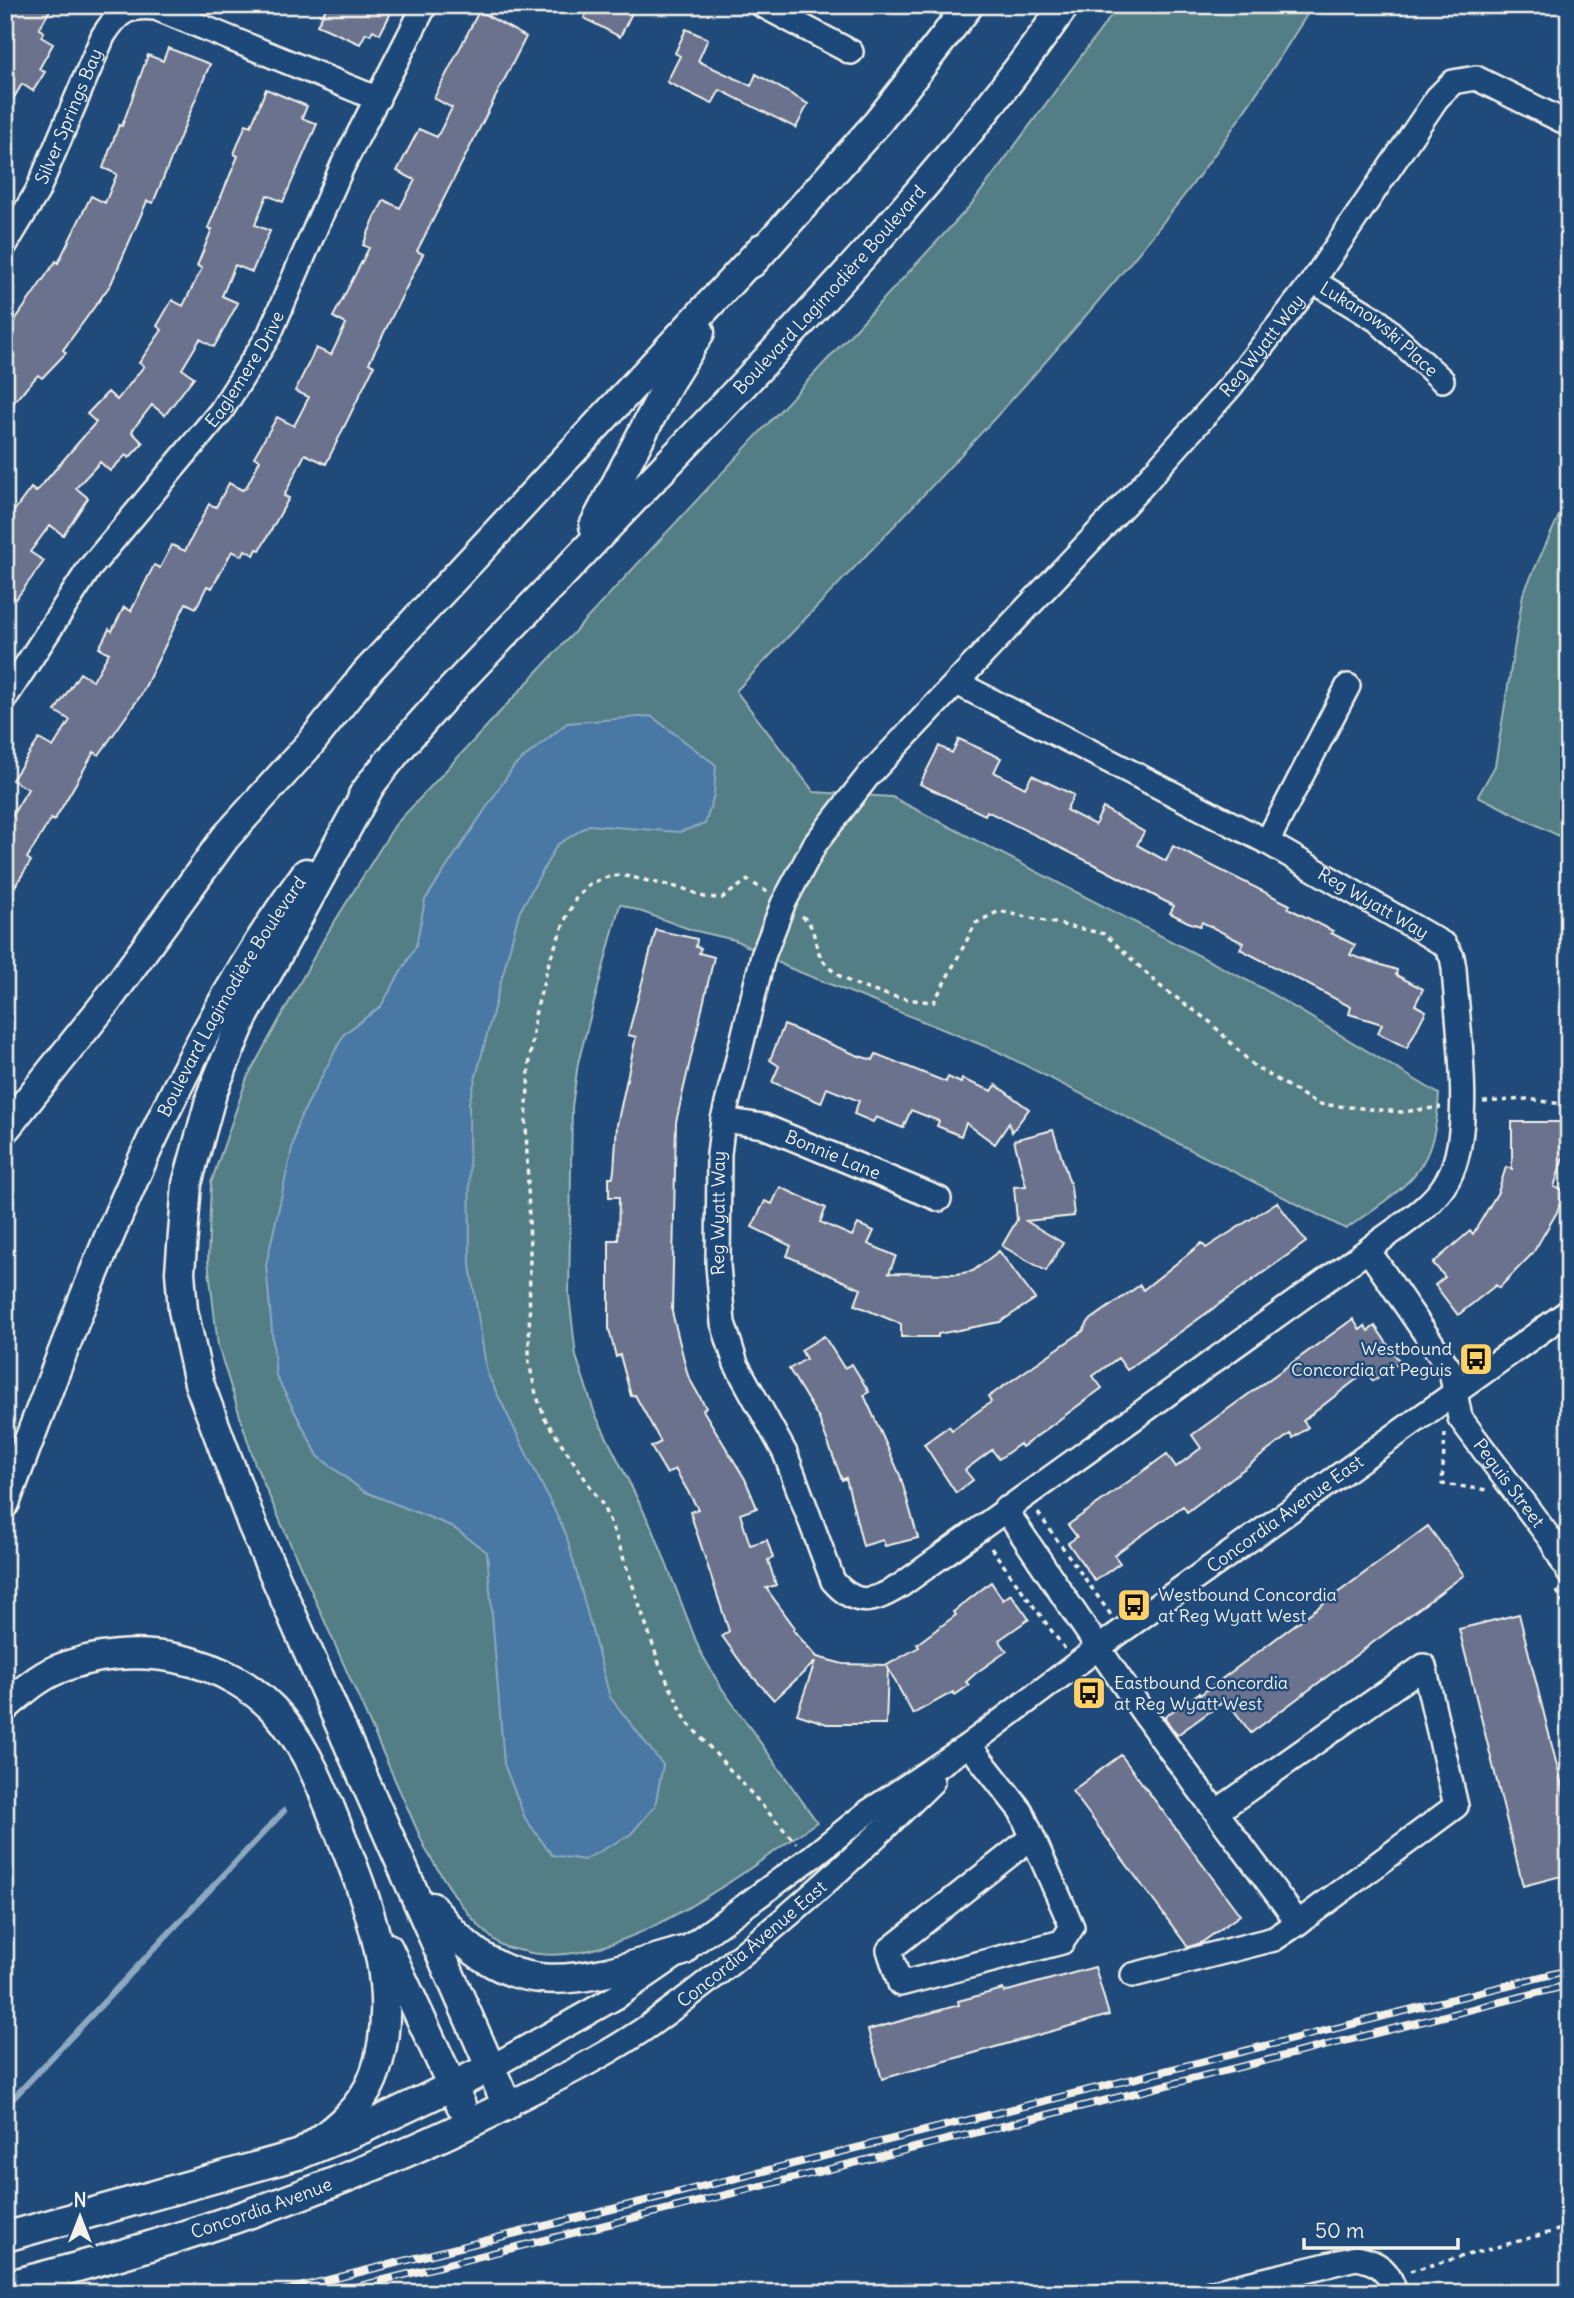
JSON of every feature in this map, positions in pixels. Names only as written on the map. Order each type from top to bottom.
[{"type":"main road","name":"Boulevard Lagimodière Boulevard","points":[[576,560],[681,360],[762,248],[878,122],[969,5]]},
{"type":"main road","name":"Boulevard Lagimodière Boulevard","points":[[5,1503],[104,1248],[141,1163],[188,1066],[226,996],[286,900],[372,782],[427,718],[942,167],[1010,83],[1065,5]]},
{"type":"main road","points":[[5,1129],[105,1004],[225,838],[309,746],[366,673],[762,248]]},
{"type":"main road","points":[[372,782],[243,1018],[212,1093],[187,1184],[180,1272],[183,1310],[199,1382],[223,1452],[507,2105]]},
{"type":"main road","points":[[5,1707],[54,1671],[87,1660],[120,1654],[156,1654],[227,1675],[258,1695],[281,1718],[314,1767],[370,1907],[470,2124]]},
{"type":"main road","points":[[5,1692],[40,1680]]},
{"type":"main road","points":[[409,1878],[472,1951],[500,1969],[524,1976],[559,1979],[592,1976],[683,1951]]},
{"type":"main road","points":[[301,2154],[347,2117],[375,2075],[383,2033],[384,1986],[370,1907]]},
{"type":"main road","points":[[5,2237],[301,2154],[453,2088],[490,2068]]},
{"type":"main road","name":"Concordia Avenue","points":[[5,2286],[220,2222],[330,2183],[470,2124],[507,2105]]},
{"type":"street","name":"Eaglemere Drive","points":[[5,698],[89,569],[221,411],[269,335],[342,167],[425,5]]},
{"type":"street","points":[[762,5],[851,52]]},
{"type":"street","name":"Silver Springs Bay","points":[[5,245],[37,192],[103,36],[114,18],[124,10],[135,6],[156,8],[378,99]]},
{"type":"street","name":"Reg Wyatt Way","points":[[957,683],[1268,842],[1445,945],[1452,957],[1454,968],[1462,1100],[1460,1149],[1448,1181],[1423,1208],[1368,1250],[887,1594],[866,1601],[846,1596],[833,1581],[785,1452],[736,1364],[723,1323],[718,1207],[723,1120],[762,956],[783,902],[815,844],[868,776],[1213,407],[1313,281],[1437,98],[1453,82],[1476,78],[1569,124]]},
{"type":"street","name":"Lukanowski Place","points":[[1313,281],[1377,320],[1442,380]]},
{"type":"street","points":[[1268,842],[1348,686]]},
{"type":"street","name":"Bonnie Lane","points":[[723,1120],[763,1126],[939,1199]]},
{"type":"street","points":[[1368,1250],[1451,1371],[1453,1393]]},
{"type":"street","name":"Concordia Avenue East","points":[[490,2068],[616,1997],[683,1951],[813,1856],[867,1812],[969,1745],[1098,1648],[1569,1311]]},
{"type":"street","name":"Peguis Street","points":[[1453,1393],[1460,1418],[1551,1540],[1560,1577]]},
{"type":"street","points":[[1005,1508],[1098,1648],[1298,1923]]},
{"type":"street","points":[[1133,1975],[1274,1939],[1456,1806],[1424,1666],[1216,1812]]},
{"type":"street","points":[[969,1745],[1021,1811],[1072,1927],[1062,1942],[900,1984],[889,1950],[1032,1837]]},
{"type":"street","name":"Concordia Avenue East","points":[[507,2105],[649,2025],[725,1967],[876,1837],[969,1745]]},
{"type":"street","points":[[1210,2293],[1356,2258],[1377,2264],[1393,2284]]},
{"type":"path","points":[[798,1845],[687,1722],[660,1666],[602,1504],[545,1419],[529,1362],[530,1249],[526,1123],[535,1015],[549,962],[576,898],[590,884],[603,878],[621,875],[685,889],[704,897],[722,898],[748,880],[810,922],[821,957],[836,973],[899,1000],[934,1002],[976,923],[999,911],[1105,934],[1160,986],[1210,1022],[1254,1066],[1318,1104],[1402,1112],[1436,1109],[1462,1100],[1492,1103],[1527,1099],[1569,1105]]},
{"type":"path","points":[[1432,1408],[1445,1434],[1442,1484],[1490,1490]]},
{"type":"path","points":[[1025,1494],[1112,1616]]},
{"type":"path","points":[[977,1529],[1065,1650]]},
{"type":"path","points":[[1560,1577],[1569,1614]]},
{"type":"path","points":[[1393,2284],[1569,2227]]},
{"type":"green space","points":[[1119,5],[1313,5],[1212,157],[1125,270],[962,454],[736,691],[814,792],[892,797],[1262,988],[1439,1094],[1431,1144],[1424,1161],[1401,1188],[1346,1229],[997,1051],[787,967],[735,940],[692,930],[620,904],[578,1063],[572,1107],[569,1295],[576,1356],[595,1414],[654,1532],[700,1651],[721,1687],[817,1822],[716,1891],[636,1934],[597,1948],[558,1955],[506,1947],[476,1923],[426,1850],[255,1464],[218,1346],[208,1261],[211,1183],[247,1078],[325,937],[395,825],[970,206]]},
{"type":"green space","points":[[1569,494],[1569,841],[1478,796],[1495,766],[1523,594]]},
{"type":"water","points":[[651,716],[716,765],[714,795],[705,824],[679,832],[589,825],[557,845],[519,913],[469,1103],[470,1265],[487,1373],[566,1534],[610,1697],[663,1765],[655,1806],[631,1834],[584,1860],[552,1855],[525,1818],[504,1764],[487,1552],[451,1526],[363,1491],[318,1456],[276,1376],[266,1265],[298,1122],[344,1034],[381,1006],[416,946],[425,900],[514,766],[567,723]]},
{"type":"building","points":[[5,5],[53,5],[39,29],[44,32],[41,37],[53,44],[39,69],[45,72],[33,91],[22,84],[5,113]]},
{"type":"building","points":[[328,5],[395,5],[380,34],[373,30],[370,35],[366,33],[360,44],[317,25]]},
{"type":"building","points":[[591,5],[621,5],[633,11],[620,37],[584,18]]},
{"type":"building","points":[[479,11],[526,37],[417,251],[423,254],[369,363],[374,366],[326,464],[305,454],[284,496],[289,498],[260,550],[257,549],[254,555],[245,550],[242,556],[232,551],[212,588],[207,586],[196,608],[186,603],[141,695],[99,755],[94,752],[54,821],[51,819],[27,858],[31,861],[5,902],[5,814],[11,817],[28,789],[12,780],[39,739],[53,747],[70,720],[55,711],[80,673],[93,681],[109,653],[99,648],[109,629],[112,631],[124,607],[131,611],[154,565],[160,568],[172,545],[185,551],[209,504],[216,507],[229,483],[242,490],[246,488],[260,460],[254,457],[277,417],[294,426],[309,397],[295,391],[316,348],[331,355],[346,324],[333,317],[369,248],[363,245],[375,217],[384,200],[400,208],[415,180],[397,171],[419,129],[437,137],[452,108],[434,98]]},
{"type":"building","points":[[686,29],[708,39],[698,61],[751,86],[756,74],[808,104],[796,128],[720,90],[712,104],[667,82],[680,56],[675,53]]},
{"type":"building","points":[[168,48],[210,64],[153,203],[147,201],[111,284],[63,350],[66,353],[42,378],[38,375],[5,412],[5,316],[13,323],[56,261],[58,263],[91,196],[105,203],[117,174],[103,168],[119,125],[122,126],[148,55],[163,61]]},
{"type":"building","points":[[266,89],[307,106],[302,118],[317,124],[283,202],[267,195],[255,225],[270,231],[252,272],[235,265],[222,296],[238,303],[214,347],[200,339],[182,369],[194,377],[165,415],[152,405],[134,428],[132,432],[143,443],[129,458],[126,455],[110,471],[100,462],[76,488],[88,498],[63,535],[50,525],[30,552],[44,561],[16,599],[5,592],[5,523],[31,488],[36,492],[96,422],[87,414],[108,392],[117,400],[144,366],[139,363],[162,330],[157,326],[172,300],[183,306],[202,268],[197,266],[212,229],[208,228],[238,156],[234,154],[246,124],[251,126]]},
{"type":"building","points":[[959,739],[1001,758],[994,772],[1025,788],[1032,775],[1074,795],[1066,810],[1095,825],[1103,808],[1144,832],[1137,845],[1166,861],[1173,846],[1290,905],[1288,908],[1333,931],[1331,933],[1355,945],[1350,955],[1397,970],[1396,975],[1423,989],[1415,1005],[1426,1011],[1407,1048],[1378,1033],[1382,1024],[1349,1014],[1351,1007],[1240,949],[1243,943],[1202,922],[1200,926],[1188,922],[1170,913],[1174,906],[1103,869],[987,811],[985,815],[920,784],[939,746],[952,753]]},
{"type":"building","points":[[656,930],[697,939],[696,947],[701,948],[699,953],[714,957],[676,1122],[672,1312],[688,1376],[706,1408],[703,1410],[745,1479],[757,1508],[740,1514],[750,1545],[767,1540],[773,1558],[768,1560],[776,1585],[766,1588],[795,1628],[793,1630],[817,1657],[843,1664],[887,1665],[919,1647],[917,1644],[956,1615],[953,1612],[991,1582],[1003,1600],[1011,1594],[1029,1619],[999,1640],[1007,1651],[976,1673],[966,1682],[969,1685],[955,1695],[953,1692],[913,1714],[888,1668],[886,1724],[827,1724],[797,1714],[815,1662],[774,1700],[745,1668],[722,1636],[729,1631],[690,1512],[698,1509],[675,1469],[667,1474],[651,1447],[661,1442],[635,1395],[631,1396],[620,1355],[616,1357],[609,1329],[609,1240],[618,1240],[619,1197],[609,1197],[609,1177],[613,1177],[617,1125],[636,1037],[628,1035]]},
{"type":"building","points":[[784,1025],[859,1056],[873,1060],[876,1054],[946,1082],[948,1077],[961,1083],[962,1079],[992,1091],[996,1085],[1029,1109],[1012,1132],[1009,1123],[995,1144],[966,1123],[961,1136],[937,1126],[939,1121],[911,1110],[903,1128],[876,1117],[873,1122],[854,1114],[859,1101],[827,1088],[821,1103],[772,1082],[779,1066],[770,1060]]},
{"type":"building","points":[[1512,1122],[1569,1122],[1569,1158],[1563,1158],[1554,1187],[1564,1191],[1557,1212],[1533,1253],[1499,1288],[1496,1285],[1458,1315],[1435,1285],[1445,1277],[1433,1263],[1470,1231],[1473,1234],[1498,1192],[1506,1167],[1512,1169]]},
{"type":"building","points":[[1053,1130],[1071,1187],[1074,1216],[1026,1221],[1063,1243],[1046,1271],[1002,1246],[1017,1220],[1014,1187],[1026,1186],[1014,1140]]},
{"type":"building","points":[[780,1187],[826,1208],[820,1222],[852,1236],[858,1224],[874,1231],[868,1244],[896,1256],[889,1273],[957,1274],[973,1271],[999,1251],[1035,1299],[1000,1322],[938,1334],[938,1337],[901,1337],[901,1324],[855,1305],[861,1289],[787,1256],[791,1246],[752,1227],[765,1201],[772,1204]]},
{"type":"building","points":[[1277,1202],[1306,1242],[1127,1370],[1118,1358],[1093,1376],[1102,1388],[1022,1447],[1020,1444],[999,1459],[992,1450],[965,1470],[973,1480],[956,1493],[924,1444],[949,1426],[952,1430],[991,1402],[988,1397],[1083,1331],[1089,1321],[1140,1285],[1143,1290],[1202,1243],[1206,1248]]},
{"type":"building","points":[[1353,1319],[1360,1330],[1365,1326],[1368,1331],[1375,1326],[1400,1362],[1373,1381],[1366,1372],[1303,1421],[1308,1427],[1293,1438],[1290,1434],[1187,1512],[1183,1506],[1114,1555],[1120,1563],[1095,1581],[1068,1543],[1077,1537],[1068,1525],[1167,1454],[1176,1467],[1201,1448],[1192,1435]]},
{"type":"building","points":[[824,1336],[844,1368],[852,1364],[869,1392],[864,1395],[900,1475],[918,1538],[885,1546],[883,1540],[863,1546],[846,1478],[842,1480],[819,1419],[789,1369],[806,1359],[801,1350]]},
{"type":"building","points":[[1428,1526],[1464,1575],[1251,1733],[1226,1700],[1177,1735],[1164,1717],[1199,1693],[1200,1695]]},
{"type":"building","points":[[1519,1614],[1569,1814],[1569,1874],[1523,1886],[1459,1629]]},
{"type":"building","points":[[1121,1755],[1240,1915],[1201,1943],[1188,1947],[1072,1791]]},
{"type":"building","points":[[1095,1967],[1109,2015],[882,2079],[868,2030],[959,2005],[958,2001],[1003,1989],[1004,1992]]},
{"type":"waterway","points":[[5,2107],[284,1811]]},
{"type":"railway","points":[[276,2293],[1569,1970]]},
{"type":"railway","points":[[332,2293],[1569,1985]]},
{"type":"place","name":"Westbound Concordia at Peguis","points":[[1476,1359]]},
{"type":"place","name":"Westbound Concordia at Reg Wyatt West","points":[[1134,1605]]},
{"type":"place","name":"Eastbound Concordia at Reg Wyatt West","points":[[1089,1693]]}]
